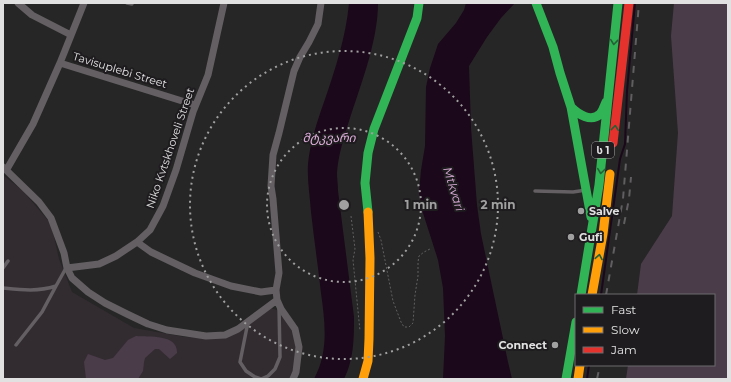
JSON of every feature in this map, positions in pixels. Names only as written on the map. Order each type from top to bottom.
[{"type":"main road","points":[[363,379],[368,361],[369,338],[370,258],[369,224],[365,183],[368,153],[374,129],[417,18],[419,3]]},
{"type":"main road","name":"ს 1","points":[[581,294],[599,185],[618,3]]},
{"type":"main road","name":"ს 1","points":[[612,150],[629,3]]},
{"type":"main road","points":[[537,6],[553,47],[571,108],[587,189],[592,228]]},
{"type":"main road","points":[[571,108],[577,114],[591,118],[600,114],[609,96]]},
{"type":"main road","name":"ს 1","points":[[592,294],[603,234],[611,165]]},
{"type":"main road","points":[[566,379],[575,328]]},
{"type":"main road","points":[[578,379],[580,366]]},
{"type":"street","points":[[18,3],[32,15],[71,35]]},
{"type":"street","name":"Tavisuplebi Street","points":[[4,169],[33,124],[84,3]]},
{"type":"street","name":"Niko Kvtskhoveli Street","points":[[66,268],[99,264],[116,256],[150,230],[163,206],[196,105],[208,75],[224,3]]},
{"type":"street","points":[[293,379],[296,372],[299,347],[295,330],[278,302],[276,290],[279,273],[271,186],[273,155],[294,71],[318,24],[321,3]]},
{"type":"street","name":"Tavisuplebi Street","points":[[60,63],[196,105]]},
{"type":"street","points":[[4,169],[39,202],[51,218],[64,253],[66,268],[72,278],[88,292],[105,303],[134,318],[167,330],[206,336],[225,334],[238,329],[278,302]]},
{"type":"street","points":[[136,242],[151,252],[195,273],[231,286],[261,292],[276,290]]},
{"type":"lane","points":[[127,3],[132,4]]},
{"type":"lane","points":[[535,192],[573,192],[587,189]]},
{"type":"lane","points":[[3,268],[8,261]]},
{"type":"lane","points":[[16,345],[42,312],[66,268]]},
{"type":"lane","points":[[3,288],[44,290],[56,286]]},
{"type":"lane","points":[[248,321],[240,362],[246,371],[255,377],[261,378],[268,376],[275,369],[280,357],[278,302]]},
{"type":"path","points":[[351,216],[354,249],[353,260],[360,333],[369,338]]},
{"type":"path","points":[[369,224],[376,229],[381,240],[393,301],[404,327],[409,327],[413,323],[419,256],[430,249]]},
{"type":"shaded area","points":[[674,3],[728,3],[728,379],[626,379],[628,366],[715,366],[715,294],[637,294],[641,264],[672,216],[678,133],[671,36]]},
{"type":"shaded area","points":[[3,175],[23,191],[51,224],[59,259],[72,292],[134,328],[185,337],[222,338],[270,308],[280,311],[293,329],[298,346],[291,379],[3,379]]},
{"type":"shaded area","points":[[136,336],[162,338],[173,342],[177,353],[170,359],[159,349],[155,349],[145,358],[143,371],[138,379],[86,379],[84,362],[88,354],[105,360],[113,358],[128,340]]},
{"type":"water","name":"მტკვარი","points":[[349,3],[378,3],[375,35],[343,141],[337,173],[354,317],[353,348],[350,364],[344,379],[314,379],[322,358],[325,337],[308,182],[308,164],[314,133],[343,41]]},
{"type":"water","name":"Mtkvari","points":[[466,3],[515,3],[501,18],[487,37],[469,66],[471,128],[477,205],[481,234],[512,379],[443,379],[445,336],[443,288],[438,260],[423,213],[419,193],[425,146],[426,87],[430,68],[438,44],[456,23],[464,10]]},
{"type":"waterway","points":[[601,294],[620,159],[625,144],[627,91],[635,3]]},
{"type":"waterway","points":[[587,379],[589,366]]},
{"type":"railway","points":[[606,294],[623,199],[639,3]]},
{"type":"railway","points":[[624,224],[629,199],[631,177]]},
{"type":"railway","points":[[597,379],[600,366]]},
{"type":"traffic: fast","points":[[368,212],[365,183],[368,153],[374,129],[417,18],[419,3]]},
{"type":"traffic: fast","points":[[536,3],[553,47],[571,107],[591,217]]},
{"type":"traffic: fast","points":[[581,294],[599,185],[618,3]]},
{"type":"traffic: fast","points":[[571,107],[581,115],[593,118],[601,113],[606,102]]},
{"type":"traffic: fast","points":[[566,379],[575,328]]},
{"type":"traffic: slow","points":[[592,294],[603,234],[610,174]]},
{"type":"traffic: slow","points":[[363,379],[368,361],[369,339],[370,258],[368,212]]},
{"type":"traffic: slow","points":[[578,379],[580,366]]},
{"type":"traffic: jam","points":[[613,143],[629,3]]},
{"type":"place","name":"Salve","points":[[581,211]]},
{"type":"place","name":"Gufi","points":[[571,237]]},
{"type":"place","name":"Connect","points":[[555,345]]}]
